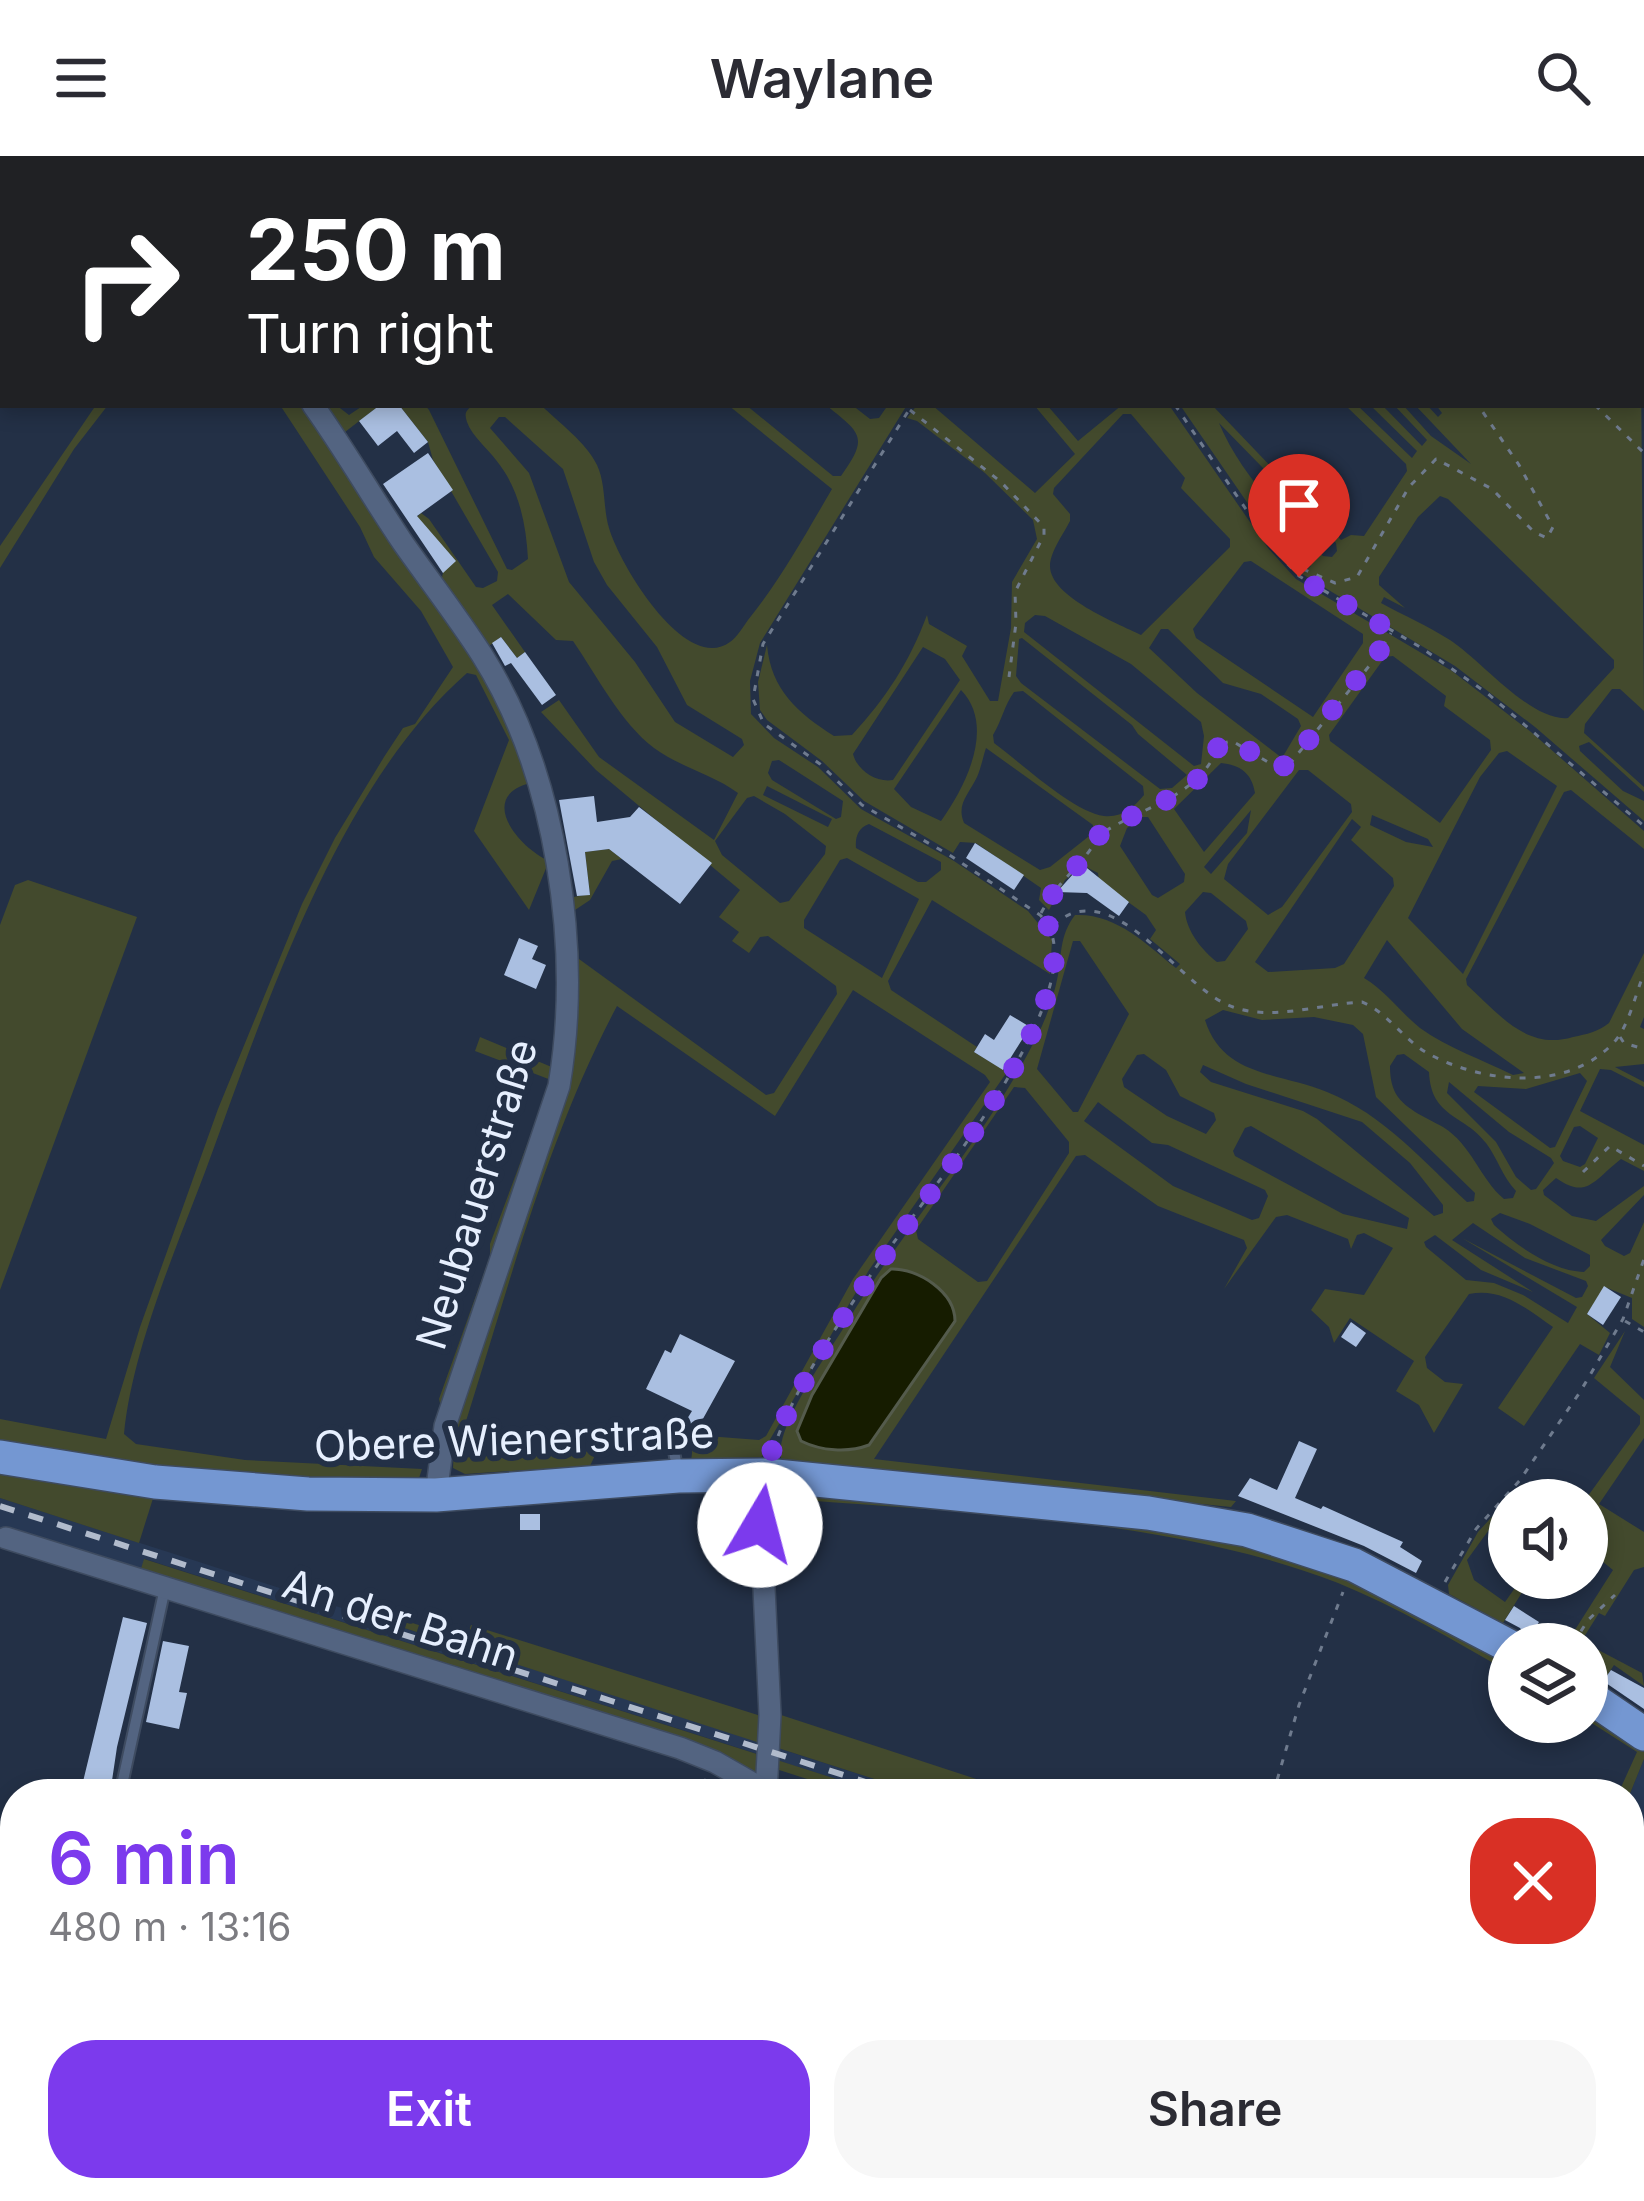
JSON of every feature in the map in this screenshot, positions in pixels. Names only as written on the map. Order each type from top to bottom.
[{"type":"main road","name":"Obere Wienerstraße","points":[[0,1457],[232,1489],[436,1495],[678,1476],[766,1475],[1207,1522],[1287,1541],[1354,1565],[1488,1634]]},
{"type":"main road","points":[[1608,1709],[1644,1734]]},
{"type":"street","name":"Neubauerstraße","points":[[315,408],[483,657],[539,781],[557,862],[568,995],[559,1087],[445,1426],[436,1495]]},
{"type":"street","points":[[766,1475],[760,1525],[770,1715],[767,1779]]},
{"type":"street","name":"An der Bahn","points":[[6,1538],[680,1748],[743,1779]]},
{"type":"lane","points":[[663,1442],[673,1446],[678,1476]]},
{"type":"lane","points":[[123,1779],[165,1588]]},
{"type":"path","points":[[766,1475],[779,1431],[801,1389],[873,1272],[982,1118],[1033,1034],[1054,977],[1051,926],[1040,915],[862,805],[755,712],[754,682],[764,644],[909,408]]},
{"type":"path","points":[[911,408],[1000,482],[1044,527],[1015,592],[1009,677]]},
{"type":"path","points":[[1177,408],[1285,563],[1316,589],[1392,631],[1487,693],[1644,826]]},
{"type":"path","points":[[1285,563],[1296,563],[1335,583],[1358,577],[1409,487],[1436,459],[1481,481],[1534,532],[1547,538],[1553,527],[1480,408]]},
{"type":"path","points":[[1598,408],[1644,453]]},
{"type":"path","points":[[1040,915],[1062,878],[1101,833],[1198,782],[1219,744],[1232,741],[1273,765],[1288,766],[1392,631]]},
{"type":"path","points":[[1051,926],[1074,912],[1093,911],[1131,929],[1227,1006],[1247,1012],[1362,1002],[1428,1053],[1489,1077],[1515,1080],[1573,1068],[1607,1048],[1620,1036],[1644,973]]},
{"type":"path","points":[[1620,1036],[1624,1043],[1644,1049]]},
{"type":"path","points":[[1583,1172],[1610,1146],[1644,1166]]},
{"type":"path","points":[[1436,1605],[1462,1549],[1549,1442],[1623,1319],[1644,1259]]},
{"type":"path","points":[[1623,1319],[1644,1332]]},
{"type":"path","points":[[1278,1779],[1300,1705],[1354,1565]]},
{"type":"path","points":[[1586,1623],[1616,1595]]},
{"type":"shaded area","points":[[94,408],[106,408],[74,449],[0,568],[0,546]]},
{"type":"shaded area","points":[[282,408],[307,408],[460,634],[511,732],[530,783],[506,799],[508,822],[526,845],[549,861],[529,910],[474,831],[509,740],[476,675],[467,673],[420,721],[379,777],[309,905],[156,1302],[136,1369],[124,1434],[136,1444],[245,1460],[422,1469],[418,1481],[309,1484],[0,1448],[0,1419],[106,1439],[140,1327],[218,1109],[302,904],[384,757],[403,728],[415,724],[453,667],[421,611],[374,557],[360,527]]},
{"type":"shaded area","points":[[325,408],[340,408],[349,415],[360,408],[376,408],[345,432]]},
{"type":"shaded area","points":[[401,408],[429,410],[507,569],[512,570],[528,559],[520,506],[504,471],[472,432],[466,414],[470,408],[544,408],[597,465],[609,528],[640,588],[675,630],[712,648],[730,642],[740,632],[832,489],[732,408],[750,408],[833,476],[841,476],[856,452],[857,436],[830,408],[856,408],[870,419],[879,418],[886,408],[905,408],[760,643],[750,681],[751,714],[774,738],[818,767],[861,809],[954,861],[1028,911],[1052,940],[1050,974],[932,900],[888,981],[891,990],[1007,1072],[869,1270],[765,1448],[770,1449],[756,1462],[691,1462],[694,1435],[759,1440],[766,1436],[853,1279],[990,1082],[853,990],[775,1116],[617,1006],[546,1171],[454,1458],[597,1451],[590,1466],[465,1474],[453,1468],[455,1428],[563,1102],[568,898],[590,894],[585,852],[609,849],[622,859],[612,861],[590,900],[575,910],[579,959],[766,1095],[774,1093],[837,994],[836,986],[768,936],[760,937],[749,953],[732,941],[739,932],[719,917],[740,890],[596,770],[541,712],[559,700],[599,757],[714,840],[738,793],[664,755],[642,738],[573,641],[556,640],[508,594],[492,605],[525,652],[517,658],[501,637],[489,646],[441,581],[443,573],[417,517],[421,513],[429,519],[476,587],[497,581],[498,572],[433,460],[428,442]],"holes":[[[505,417],[563,469],[594,562],[607,585],[657,647],[687,705],[742,739],[744,745],[733,757],[675,722],[635,662],[569,582],[529,473],[490,428]],[[779,760],[843,801],[841,817],[836,819],[772,780],[768,773],[772,761]],[[767,786],[832,819],[828,827],[763,795]],[[754,796],[826,846],[825,854],[789,901],[780,903],[722,855],[715,841],[747,798]],[[869,824],[941,862],[941,870],[926,882],[918,882],[856,848],[857,837]],[[847,858],[919,899],[882,978],[804,928],[804,920],[840,860]]]},
{"type":"shaded area","points":[[915,408],[936,408],[1035,493],[1075,454],[1037,408],[1050,408],[1078,441],[1118,408],[1171,408],[1268,548],[1296,579],[1452,671],[1531,732],[1644,831],[1644,849],[1571,790],[1564,792],[1466,979],[1515,1028],[1557,1040],[1609,1023],[1644,953],[1640,1027],[1644,1029],[1644,1064],[1615,1067],[1644,1082],[1644,1087],[1600,1069],[1580,1111],[1644,1145],[1644,1171],[1621,1159],[1590,1185],[1575,1187],[1556,1178],[1543,1190],[1572,1216],[1596,1221],[1644,1186],[1644,1195],[1601,1240],[1624,1256],[1630,1253],[1644,1222],[1644,1327],[1632,1319],[1632,1298],[1605,1287],[1587,1314],[1610,1333],[1599,1355],[1580,1344],[1524,1426],[1498,1408],[1553,1327],[1524,1307],[1492,1294],[1469,1294],[1425,1357],[1427,1368],[1445,1382],[1463,1384],[1434,1433],[1419,1405],[1396,1391],[1414,1361],[1350,1318],[1334,1343],[1329,1327],[1311,1310],[1325,1289],[1364,1295],[1393,1248],[1364,1233],[1357,1235],[1351,1249],[1348,1239],[1287,1215],[1276,1217],[1224,1289],[1247,1248],[1244,1240],[1158,1206],[1085,1155],[1076,1156],[874,1459],[1236,1501],[1231,1507],[781,1458],[787,1427],[818,1368],[1017,1073],[1047,1014],[1064,936],[1075,915],[1117,925],[1176,968],[1180,964],[1150,939],[1156,930],[1146,915],[1099,881],[1098,873],[1082,865],[1065,880],[1049,910],[1039,900],[1041,888],[976,843],[960,842],[953,853],[864,801],[760,710],[758,682],[767,645],[780,688],[798,709],[834,736],[852,735],[896,679],[927,615],[929,624],[967,646],[962,656],[990,701],[998,701],[1011,628],[1012,582],[1037,539],[1033,520],[985,473],[907,418]],"holes":[[[1123,414],[1131,414],[1185,478],[1181,488],[1230,539],[1230,547],[1141,635],[1086,608],[1053,577],[1052,555],[1070,514],[1053,494],[1054,488]],[[1251,561],[1363,634],[1363,643],[1313,717],[1196,638],[1193,629],[1244,562]],[[1035,615],[1045,616],[1131,664],[1201,722],[1201,764],[1194,766],[1024,632],[1025,623]],[[1161,629],[1168,629],[1223,683],[1261,694],[1298,719],[1301,726],[1282,758],[1197,693],[1149,648]],[[1022,638],[1187,775],[1172,788],[1160,789],[1016,676]],[[923,647],[945,659],[960,680],[893,780],[874,777],[853,754]],[[1393,656],[1446,696],[1444,706],[1490,740],[1491,750],[1440,823],[1330,741],[1329,735],[1385,657]],[[961,690],[971,705],[977,738],[968,774],[941,821],[911,807],[894,789]],[[1023,691],[1143,786],[1144,795],[1132,807],[1104,816],[1077,806],[1047,785],[994,743],[993,735],[1014,692]],[[986,748],[1093,825],[1093,833],[1040,870],[964,823],[962,805]],[[1507,751],[1557,786],[1463,974],[1408,918],[1480,777],[1499,753]],[[1221,763],[1244,771],[1255,793],[1204,852],[1174,809]],[[1299,770],[1308,770],[1351,804],[1352,812],[1282,907],[1268,915],[1224,879],[1228,864]],[[1251,810],[1247,833],[1211,874],[1204,867]],[[1372,815],[1428,839],[1433,847],[1406,842],[1370,825]],[[1141,817],[1148,817],[1185,874],[1184,882],[1158,898],[1120,846],[1127,828]],[[1352,819],[1361,827],[1351,840],[1393,878],[1394,886],[1344,964],[1268,972],[1255,962]],[[1203,892],[1211,893],[1246,921],[1248,929],[1225,961],[1217,962],[1201,946],[1185,912]],[[1387,940],[1462,1029],[1524,1073],[1513,1075],[1442,1042],[1364,978]],[[1073,941],[1080,941],[1129,1014],[1078,1112],[1073,1112],[1037,1069]],[[1223,1010],[1262,1020],[1314,1017],[1353,1025],[1363,1034],[1376,1097],[1475,1193],[1474,1201],[1467,1202],[1402,1140],[1347,1101],[1254,1070],[1225,1052],[1205,1020]],[[1144,1054],[1166,1070],[1180,1096],[1214,1113],[1216,1120],[1206,1134],[1167,1116],[1124,1087],[1122,1079],[1137,1055]],[[1404,1054],[1429,1072],[1436,1098],[1486,1143],[1516,1191],[1513,1198],[1504,1199],[1496,1191],[1453,1134],[1400,1100],[1390,1066],[1397,1055]],[[1203,1065],[1362,1122],[1410,1163],[1443,1205],[1443,1213],[1434,1216],[1303,1111],[1211,1082],[1200,1072]],[[1580,1073],[1587,1081],[1555,1147],[1550,1148],[1474,1092],[1478,1086],[1526,1089]],[[1449,1082],[1554,1163],[1536,1189],[1516,1177],[1496,1142],[1447,1093]],[[1014,1087],[1025,1088],[1069,1142],[1069,1153],[987,1281],[978,1282],[918,1239],[916,1230]],[[1098,1102],[1152,1143],[1168,1145],[1265,1190],[1268,1196],[1259,1218],[1252,1220],[1173,1186],[1084,1121]],[[1251,1126],[1409,1218],[1407,1229],[1343,1214],[1235,1156],[1245,1128]],[[1574,1127],[1598,1138],[1585,1164],[1580,1167],[1560,1156]],[[1500,1213],[1530,1224],[1590,1255],[1590,1266],[1584,1272],[1560,1267],[1536,1256],[1491,1219]],[[1473,1223],[1525,1258],[1586,1281],[1588,1286],[1576,1298],[1462,1238],[1577,1307],[1568,1323],[1523,1295],[1494,1283],[1466,1280],[1424,1242],[1435,1235],[1481,1270],[1533,1292],[1452,1240]]]},
{"type":"shaded area","points":[[1182,408],[1215,408],[1341,540],[1364,536],[1407,471],[1406,464],[1348,408],[1360,408],[1412,458],[1417,451],[1373,408],[1385,408],[1422,446],[1427,440],[1397,408],[1406,408],[1431,436],[1471,464],[1418,408],[1430,408],[1438,417],[1442,413],[1438,408],[1641,408],[1644,711],[1620,689],[1612,689],[1585,724],[1584,733],[1644,792],[1589,742],[1579,746],[1623,791],[1644,801],[1644,821],[1455,666],[1302,574],[1311,566],[1275,543]],"holes":[[[1219,423],[1336,543],[1332,557],[1323,556],[1293,526],[1239,460]],[[1440,496],[1614,660],[1614,668],[1568,718],[1538,710],[1450,640],[1381,603],[1384,597],[1405,608],[1379,585],[1379,577],[1418,517]]]},
{"type":"shaded area","points":[[28,880],[137,917],[0,1290],[0,925],[15,885]]},
{"type":"shaded area","points":[[480,1037],[554,1068],[553,1085],[442,1411],[439,1399],[490,1256],[490,1244],[551,1080],[475,1051]]},
{"type":"shaded area","points":[[891,1269],[933,1284],[949,1300],[955,1321],[869,1445],[835,1450],[801,1441],[797,1431],[812,1395],[881,1278]]},
{"type":"shaded area","points":[[1625,1331],[1610,1367],[1644,1400],[1644,1438],[1608,1491],[1608,1479],[1600,1479],[1640,1424],[1640,1416],[1594,1378]]},
{"type":"shaded area","points":[[0,1467],[155,1492],[139,1543],[0,1498]]},
{"type":"shaded area","points":[[783,1491],[1205,1531],[1350,1574],[1488,1647],[1488,1660],[1338,1583],[1203,1544],[1060,1521],[776,1498]]},
{"type":"shaded area","points":[[0,1498],[874,1779],[836,1779],[145,1559],[139,1575],[0,1532]]},
{"type":"shaded area","points":[[1608,1510],[1644,1532],[1644,1567],[1634,1570],[1605,1616],[1599,1613],[1593,1623],[1579,1623],[1595,1599],[1608,1599],[1613,1570],[1608,1566]]},
{"type":"shaded area","points":[[1488,1521],[1488,1531],[1467,1560],[1474,1580],[1488,1590],[1488,1599],[1518,1599],[1503,1623],[1449,1594],[1448,1585]]},
{"type":"shaded area","points":[[144,1559],[760,1755],[758,1772],[753,1775],[139,1575]]},
{"type":"shaded area","points":[[363,1607],[465,1640],[471,1625],[761,1716],[760,1743],[361,1614]]},
{"type":"shaded area","points":[[1608,1655],[1642,1673],[1644,1686],[1614,1665],[1608,1674]]},
{"type":"shaded area","points":[[778,1714],[976,1779],[874,1779],[778,1748]]},
{"type":"shaded area","points":[[1608,1721],[1644,1746],[1636,1779],[1625,1779],[1637,1752],[1608,1733]]},
{"type":"shaded area","points":[[777,1760],[836,1779],[807,1779],[776,1769]]},
{"type":"building","points":[[376,408],[401,408],[428,442],[414,453],[397,431],[378,446],[359,421]]},
{"type":"building","points":[[428,453],[453,490],[417,516],[456,561],[443,573],[383,484]]},
{"type":"building","points":[[501,637],[517,658],[525,652],[556,695],[542,705],[511,663],[505,666],[492,643]]},
{"type":"building","points":[[594,796],[597,822],[630,817],[639,807],[712,863],[680,904],[609,849],[585,852],[590,895],[577,896],[559,800]]},
{"type":"building","points":[[975,843],[1024,875],[1014,890],[966,858]]},
{"type":"building","points":[[1082,864],[1129,902],[1119,916],[1087,893],[1057,892]]},
{"type":"building","points":[[519,938],[538,946],[532,959],[546,965],[536,989],[504,975]]},
{"type":"building","points":[[1010,1015],[1030,1027],[1003,1070],[974,1052],[985,1034],[994,1040]]},
{"type":"building","points":[[1604,1286],[1621,1297],[1603,1325],[1587,1314]]},
{"type":"building","points":[[1351,1322],[1366,1333],[1356,1347],[1341,1337]]},
{"type":"building","points":[[680,1334],[735,1361],[694,1435],[682,1427],[692,1411],[646,1389],[665,1350],[671,1353]]},
{"type":"building","points":[[1299,1441],[1317,1449],[1295,1498],[1403,1542],[1400,1547],[1422,1561],[1416,1573],[1364,1546],[1238,1496],[1250,1478],[1277,1490]]},
{"type":"building","points":[[520,1514],[540,1514],[540,1530],[520,1530]]},
{"type":"building","points":[[1514,1606],[1539,1622],[1511,1623],[1505,1620]]},
{"type":"building","points":[[123,1617],[147,1623],[112,1779],[84,1779]]},
{"type":"building","points":[[163,1641],[189,1646],[179,1692],[187,1693],[179,1729],[146,1722]]},
{"type":"building","points":[[1611,1670],[1644,1688],[1644,1709],[1608,1684]]},
{"type":"railway","points":[[0,1506],[856,1779]]},
{"type":"route","points":[[760,1525],[761,1494],[779,1431],[801,1389],[873,1272],[982,1118],[1033,1034],[1054,977],[1056,953],[1051,926],[1040,915],[1062,878],[1101,833],[1198,782],[1224,741],[1273,765],[1288,766],[1392,631],[1299,577]]}]
